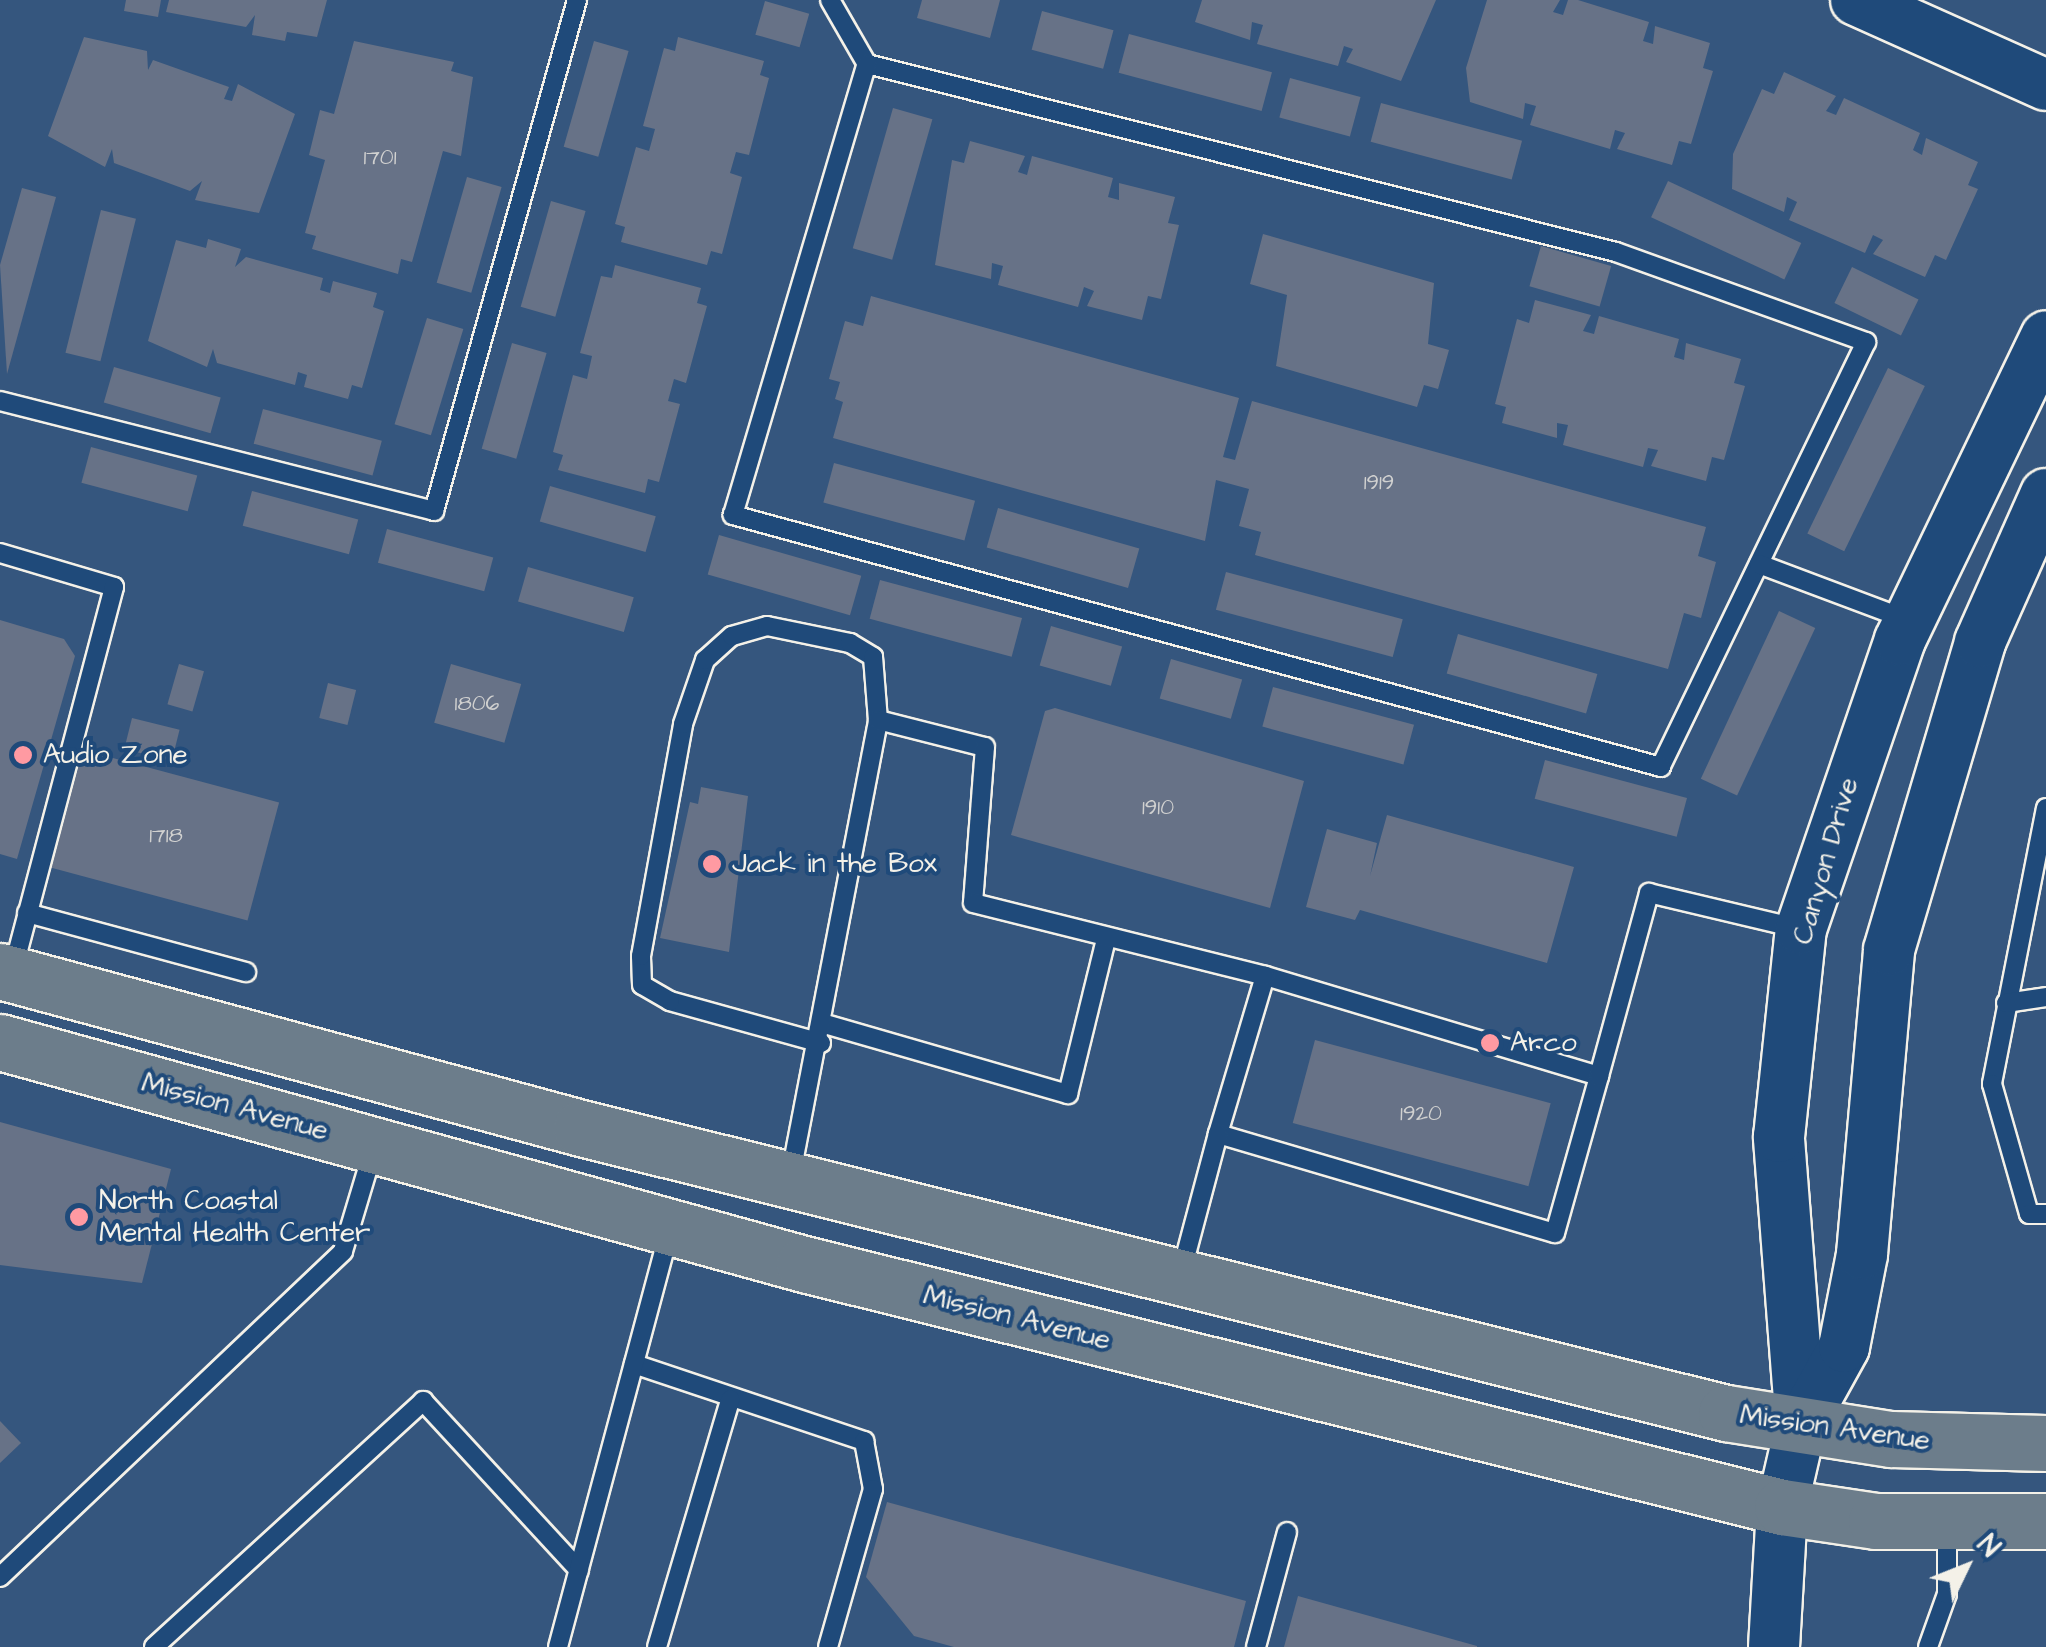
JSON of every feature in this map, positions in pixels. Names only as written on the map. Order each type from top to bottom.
[{"type":"main road","points":[[1856,0],[2046,85]]},
{"type":"main road","name":"Canyon Drive","points":[[1801,1425],[1778,1137],[1802,929],[1908,620],[2046,336]]},
{"type":"main road","name":"Canyon Drive","points":[[1774,1647],[1782,1508],[1801,1425],[1844,1347],[1862,1254],[1889,950],[1980,642],[2046,494]]},
{"type":"main road","name":"Mission Avenue","points":[[6,972],[789,1180],[1180,1278],[1801,1425],[1903,1440],[2046,1443]]},
{"type":"main road","name":"Mission Avenue","points":[[0,1042],[670,1227],[1782,1508],[1947,1524],[2046,1522]]},
{"type":"main road","points":[[670,1227],[691,1196],[721,1192],[1019,1262],[1067,1250]]},
{"type":"lane","points":[[0,401],[434,510],[577,0]]},
{"type":"lane","points":[[830,0],[867,64],[1616,252],[1866,342],[1661,766],[734,515],[867,64]]},
{"type":"lane","points":[[0,553],[114,587],[26,913],[6,972]]},
{"type":"lane","points":[[1759,564],[1908,620]]},
{"type":"lane","points":[[789,1180],[825,1024],[878,720],[874,656],[850,642],[767,626],[732,636],[705,660],[682,724],[641,956],[642,985],[670,1000],[820,1044]]},
{"type":"lane","points":[[878,720],[986,747],[973,903],[1106,940],[1265,976],[1599,1076]]},
{"type":"lane","points":[[2046,808],[1992,1084],[2029,1214],[2046,1214]]},
{"type":"lane","points":[[1218,1134],[1555,1233],[1649,893],[1802,929]]},
{"type":"lane","points":[[26,913],[246,972]]},
{"type":"lane","points":[[825,1024],[1068,1094],[1106,940]]},
{"type":"lane","points":[[1180,1278],[1265,976]]},
{"type":"lane","points":[[2006,1004],[2046,997]]},
{"type":"lane","points":[[0,1577],[342,1250],[375,1146]]},
{"type":"lane","points":[[558,1647],[670,1227]]},
{"type":"lane","points":[[634,1364],[730,1400],[864,1441],[873,1489],[828,1647]]},
{"type":"lane","points":[[656,1647],[730,1400]]},
{"type":"lane","points":[[154,1647],[423,1401],[580,1570]]},
{"type":"lane","points":[[1928,1647],[1947,1594],[1947,1524]]},
{"type":"lane","points":[[1256,1647],[1287,1532]]},
{"type":"building","points":[[126,0],[161,0],[158,17],[124,11]]},
{"type":"building","points":[[169,0],[327,0],[317,37],[287,32],[285,41],[252,35],[255,15],[246,27],[166,12]]},
{"type":"building","points":[[922,0],[1000,0],[990,38],[917,18]]},
{"type":"building","points":[[1202,0],[1436,0],[1401,81],[1346,62],[1353,49],[1344,46],[1338,66],[1257,44],[1263,25],[1252,22],[1250,40],[1195,22]]},
{"type":"building","points":[[1487,0],[1560,0],[1553,12],[1563,15],[1568,0],[1578,0],[1649,22],[1643,41],[1653,44],[1655,26],[1710,43],[1703,68],[1713,71],[1691,144],[1679,141],[1672,165],[1617,149],[1625,133],[1615,130],[1610,149],[1530,125],[1536,106],[1525,103],[1523,119],[1470,102],[1466,68]]},
{"type":"building","points":[[765,1],[809,14],[800,47],[755,35]]},
{"type":"building","points":[[1042,11],[1113,30],[1103,69],[1032,50]]},
{"type":"building","points":[[1129,34],[1272,72],[1262,111],[1119,73]]},
{"type":"building","points":[[84,37],[147,51],[148,70],[153,60],[229,87],[224,99],[232,101],[238,84],[295,114],[259,213],[195,200],[202,181],[190,191],[114,163],[112,149],[105,167],[48,136]]},
{"type":"building","points":[[678,37],[764,61],[760,75],[769,78],[749,155],[736,152],[730,173],[742,177],[722,254],[711,251],[707,265],[621,242],[625,227],[615,224],[636,147],[649,151],[655,129],[643,126],[664,48],[675,51]]},
{"type":"building","points":[[354,41],[454,62],[451,71],[473,77],[461,156],[443,151],[412,262],[401,259],[398,274],[312,249],[316,236],[305,233],[325,160],[309,155],[320,110],[334,114]]},
{"type":"building","points":[[594,41],[629,51],[598,157],[564,147]]},
{"type":"building","points":[[1784,72],[1836,96],[1826,111],[1836,115],[1844,98],[1920,133],[1913,150],[1922,155],[1926,138],[1978,162],[1968,185],[1978,189],[1946,260],[1935,255],[1925,277],[1873,254],[1883,240],[1873,235],[1865,253],[1789,220],[1797,202],[1787,197],[1784,212],[1732,189],[1733,154],[1762,89],[1774,94]]},
{"type":"building","points":[[1290,78],[1361,97],[1350,136],[1279,118]]},
{"type":"building","points":[[1381,103],[1522,141],[1512,179],[1371,142]]},
{"type":"building","points":[[893,108],[932,119],[892,260],[853,248]]},
{"type":"building","points":[[970,141],[1025,156],[1018,172],[1027,175],[1032,156],[1113,178],[1108,197],[1119,200],[1119,183],[1175,197],[1168,223],[1179,225],[1161,299],[1148,296],[1142,320],[1087,306],[1094,291],[1084,287],[1078,307],[998,285],[1003,266],[992,263],[991,279],[935,265],[952,160],[964,163]]},
{"type":"building","points":[[467,177],[502,187],[471,293],[437,283]]},
{"type":"building","points":[[1668,181],[1801,243],[1784,279],[1651,217]]},
{"type":"building","points":[[22,188],[56,197],[7,374],[0,265]]},
{"type":"building","points":[[551,201],[586,211],[555,317],[521,307]]},
{"type":"building","points":[[101,210],[136,219],[100,361],[65,353]]},
{"type":"building","points":[[1263,234],[1434,283],[1428,344],[1449,350],[1438,389],[1424,385],[1417,407],[1276,366],[1287,295],[1250,284]]},
{"type":"building","points":[[208,239],[241,249],[235,267],[246,257],[323,278],[320,290],[330,293],[333,281],[377,293],[373,307],[384,311],[362,388],[352,385],[348,399],[304,387],[307,375],[298,372],[295,385],[217,363],[213,349],[207,367],[148,341],[176,240],[206,248]]},
{"type":"building","points":[[1541,246],[1611,266],[1600,306],[1529,286]]},
{"type":"building","points":[[615,265],[701,288],[697,303],[707,306],[686,383],[674,379],[668,401],[680,404],[659,482],[648,479],[645,493],[558,470],[563,455],[553,452],[573,375],[587,379],[592,356],[580,353],[601,276],[612,278]]},
{"type":"building","points":[[1852,267],[1919,299],[1901,335],[1834,303]]},
{"type":"building","points":[[871,296],[1239,398],[1223,457],[1235,460],[1252,401],[1706,527],[1698,556],[1716,562],[1701,618],[1684,613],[1668,669],[1255,555],[1261,532],[1239,526],[1249,489],[1216,480],[1205,541],[833,438],[843,402],[835,399],[840,382],[829,379],[845,321],[863,326]]},
{"type":"building","points":[[1535,300],[1591,315],[1583,331],[1594,334],[1599,316],[1679,339],[1674,357],[1684,360],[1686,343],[1741,359],[1734,383],[1745,386],[1724,460],[1712,457],[1706,481],[1651,466],[1658,450],[1648,448],[1643,467],[1563,445],[1568,425],[1557,423],[1557,438],[1502,423],[1506,407],[1495,404],[1517,319],[1529,323]]},
{"type":"building","points":[[427,318],[463,329],[431,435],[395,424]]},
{"type":"building","points":[[512,343],[547,353],[516,459],[482,449]]},
{"type":"building","points":[[114,367],[221,398],[211,433],[104,403]]},
{"type":"building","points":[[1888,368],[1925,386],[1844,551],[1807,533]]},
{"type":"building","points":[[263,409],[382,441],[372,476],[254,444]]},
{"type":"building","points":[[91,447],[197,475],[188,511],[81,483]]},
{"type":"building","points":[[834,463],[975,501],[964,540],[823,503]]},
{"type":"building","points":[[550,486],[656,516],[646,552],[540,522]]},
{"type":"building","points":[[252,491],[358,519],[349,554],[243,526]]},
{"type":"building","points":[[998,508],[1139,549],[1128,588],[987,547]]},
{"type":"building","points":[[387,529],[493,557],[484,591],[378,563]]},
{"type":"building","points":[[719,535],[861,576],[850,615],[708,574]]},
{"type":"building","points":[[528,567],[634,597],[624,632],[518,602]]},
{"type":"building","points":[[1226,572],[1403,619],[1393,657],[1216,610]]},
{"type":"building","points":[[880,580],[1022,618],[1012,657],[870,619]]},
{"type":"building","points":[[1779,611],[1815,628],[1737,796],[1701,779]]},
{"type":"building","name":"Audio Zone","points":[[0,620],[64,639],[75,656],[17,859],[0,854]]},
{"type":"building","points":[[1051,626],[1122,646],[1111,686],[1040,665]]},
{"type":"building","points":[[1458,634],[1597,674],[1586,713],[1447,673]]},
{"type":"building","points":[[1171,659],[1242,679],[1231,719],[1160,698]]},
{"type":"building","points":[[179,664],[204,671],[192,712],[167,704]]},
{"type":"building","points":[[451,664],[521,684],[504,743],[434,723]]},
{"type":"building","points":[[328,683],[356,690],[347,725],[319,718]]},
{"type":"building","points":[[1273,687],[1414,725],[1403,764],[1262,727]]},
{"type":"building","points":[[1055,708],[1304,781],[1270,908],[1011,835],[1045,711]]},
{"type":"building","points":[[132,718],[180,730],[172,761],[124,749]]},
{"type":"building","points":[[83,750],[279,803],[248,920],[51,868]]},
{"type":"building","points":[[1545,760],[1687,798],[1677,837],[1535,799]]},
{"type":"building","name":"Jack in the Box","points":[[701,787],[748,796],[729,952],[660,938],[690,802],[698,804]]},
{"type":"building","points":[[1387,815],[1574,867],[1547,963],[1360,910],[1355,920],[1306,907],[1327,829],[1377,843],[1370,876]]},
{"type":"building","points":[[1315,1040],[1551,1103],[1528,1186],[1293,1123]]},
{"type":"building","name":"North Coastal Mental Health Center","points":[[0,1122],[171,1169],[142,1283],[0,1265]]},
{"type":"building","points":[[0,1421],[21,1443],[0,1463]]},
{"type":"building","points":[[887,1502],[1246,1601],[1234,1647],[954,1647],[914,1636],[866,1577]]},
{"type":"building","points":[[1298,1596],[1477,1646],[1477,1647],[1284,1647]]},
{"type":"place","name":"Audio Zone","points":[[23,755]]},
{"type":"place","name":"Jack in the Box","points":[[712,864]]},
{"type":"place","name":"Arco","points":[[1490,1043]]},
{"type":"place","name":"North Coastal Mental Health Center","points":[[79,1217]]}]
